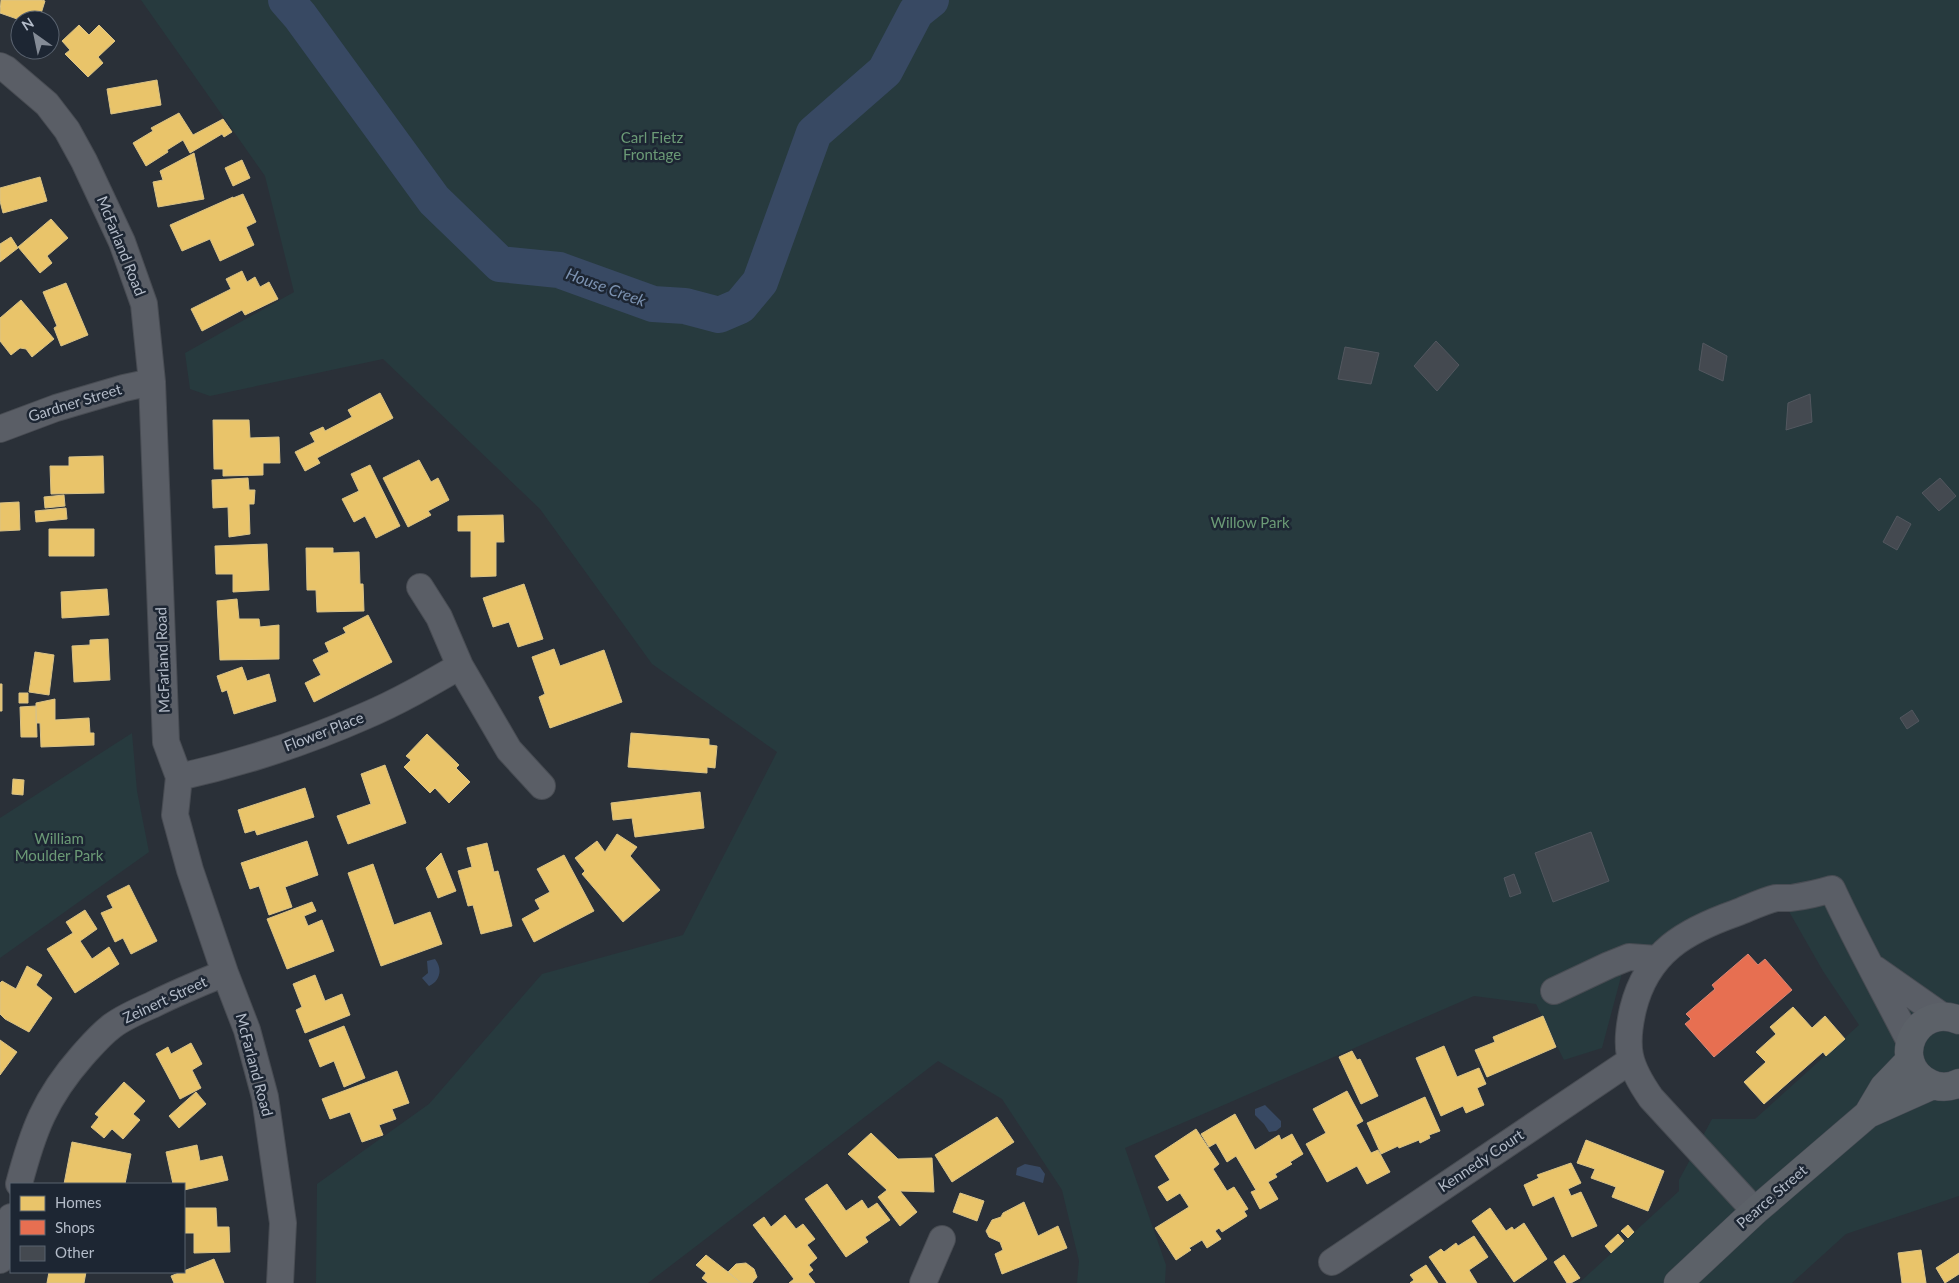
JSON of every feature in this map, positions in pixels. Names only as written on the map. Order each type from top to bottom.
[{"type":"main road","name":"Pearce Street","points":[[1678,1283],[1755,1211],[1868,1114],[1884,1087],[1910,1051],[1915,1032],[1922,1024],[1932,1018],[1954,1018]]},
{"type":"main road","points":[[1910,1051],[1914,1071],[1922,1080],[1949,1089]]},
{"type":"main road","name":"Pearce Street","points":[[1868,1114],[1949,1089]]},
{"type":"street","name":"McFarland Road","points":[[0,66],[47,104],[67,130],[96,185],[122,242],[144,304],[152,382],[166,742],[179,777],[175,814],[190,870],[247,1030],[265,1097],[283,1223],[280,1283]]},
{"type":"street","name":"Gardner Street","points":[[0,428],[56,408],[124,388],[152,382]]},
{"type":"street","points":[[420,587],[439,617],[460,666],[508,750],[542,786]]},
{"type":"street","name":"Flower Place","points":[[179,777],[292,745],[366,716],[460,666]]},
{"type":"street","points":[[1755,1211],[1651,1098],[1639,1081],[1630,1061],[1628,1044],[1630,1021],[1636,994],[1648,970],[1662,952],[1679,939],[1712,921],[1775,898],[1809,895],[1832,889],[1859,946],[1872,967],[1910,1051]]},
{"type":"street","points":[[1554,991],[1629,957],[1657,959]]},
{"type":"street","points":[[1872,967],[1954,1018]]},
{"type":"street","name":"Zeinert Street","points":[[19,1183],[28,1150],[44,1108],[66,1076],[97,1039],[129,1015],[194,985],[226,974]]},
{"type":"street","name":"Kennedy Court","points":[[1332,1262],[1630,1061]]},
{"type":"street","points":[[0,1260],[10,1221]]},
{"type":"street","points":[[923,1283],[942,1240]]},
{"type":"green space","name":"Willow Park","points":[[141,0],[1959,0],[1959,1196],[1846,1234],[1792,1283],[1579,1283],[1679,1191],[1679,1180],[1712,1119],[1755,1119],[1859,1025],[1823,971],[1779,894],[1622,973],[1602,1048],[1564,1060],[1536,1004],[1474,996],[1125,1148],[1166,1265],[1165,1283],[1077,1283],[1079,1261],[1062,1190],[1002,1099],[938,1061],[648,1283],[316,1283],[317,1184],[429,1104],[542,974],[683,935],[777,752],[652,664],[540,509],[383,359],[210,396],[190,389],[185,353],[294,292],[265,176]]},
{"type":"green space","name":"William Moulder Park","points":[[132,733],[137,791],[149,852],[0,958],[0,818]]},
{"type":"water","points":[[435,959],[440,971],[436,981],[429,986],[422,978],[428,973],[427,961]]},
{"type":"water","points":[[1265,1105],[1281,1121],[1281,1127],[1276,1131],[1269,1132],[1255,1115],[1255,1109]]},
{"type":"water","points":[[1025,1164],[1040,1167],[1045,1174],[1043,1183],[1016,1175],[1017,1168]]},
{"type":"building: Homes","points":[[1,0],[45,1],[42,10],[10,10],[10,16],[0,13]]},
{"type":"building: Homes","points":[[79,25],[89,35],[99,25],[115,41],[98,57],[103,63],[88,77],[65,54],[70,50],[62,41]]},
{"type":"building: Homes","points":[[157,80],[161,105],[111,114],[107,89]]},
{"type":"building: Homes","points":[[179,113],[193,135],[223,119],[232,132],[224,137],[222,134],[190,153],[183,140],[146,166],[133,143],[153,131],[151,128]]},
{"type":"building: Homes","points":[[194,153],[204,199],[158,207],[153,182],[163,180],[160,171]]},
{"type":"building: Homes","points":[[242,160],[250,178],[233,186],[225,168]]},
{"type":"building: Homes","points":[[40,177],[47,201],[3,213],[0,201],[0,188]]},
{"type":"building: Homes","points":[[243,194],[256,222],[246,227],[254,245],[220,261],[210,239],[182,251],[170,225]]},
{"type":"building: Homes","points":[[51,219],[68,238],[47,256],[52,263],[40,273],[18,247]]},
{"type":"building: Homes","points":[[11,237],[18,248],[0,262],[0,244]]},
{"type":"building: Homes","points":[[242,271],[247,282],[255,277],[260,287],[269,282],[278,299],[245,315],[242,310],[202,331],[191,309],[231,289],[226,279]]},
{"type":"building: Homes","points":[[66,283],[88,335],[61,346],[54,328],[57,326],[43,292]]},
{"type":"building: Homes","points":[[21,300],[54,339],[32,357],[26,349],[20,348],[11,355],[0,341],[0,318]]},
{"type":"building: Homes","points":[[380,393],[393,418],[317,458],[320,463],[305,471],[295,452],[315,442],[310,433],[323,427],[325,431],[352,417],[348,410]]},
{"type":"building: Homes","points":[[213,420],[249,420],[250,438],[279,437],[280,463],[263,463],[263,475],[223,476],[223,469],[214,469]]},
{"type":"building: Homes","points":[[103,456],[104,493],[51,494],[50,466],[69,466],[69,457]]},
{"type":"building: Homes","points":[[419,460],[431,482],[438,478],[449,500],[428,511],[431,515],[408,527],[383,478]]},
{"type":"building: Homes","points":[[370,465],[400,526],[376,538],[365,516],[354,522],[342,499],[359,491],[351,474]]},
{"type":"building: Homes","points":[[248,478],[249,490],[255,490],[254,504],[249,504],[250,534],[229,537],[228,507],[213,508],[212,480]]},
{"type":"building: Homes","points":[[64,495],[65,506],[45,508],[44,497]]},
{"type":"building: Homes","points":[[19,502],[20,530],[0,531],[0,503]]},
{"type":"building: Homes","points":[[66,508],[67,519],[36,522],[35,511]]},
{"type":"building: Homes","points":[[503,515],[504,542],[496,542],[496,576],[471,577],[471,531],[458,531],[458,516]]},
{"type":"building: Homes","points":[[49,529],[94,529],[94,556],[49,556]]},
{"type":"building: Homes","points":[[267,544],[269,590],[233,592],[233,574],[216,574],[215,546]]},
{"type":"building: Homes","points":[[306,548],[333,548],[333,553],[359,552],[360,584],[363,584],[364,611],[317,612],[316,590],[307,590]]},
{"type":"building: Homes","points":[[524,584],[543,639],[518,647],[509,622],[493,627],[483,598]]},
{"type":"building: Homes","points":[[107,589],[109,615],[62,618],[61,592]]},
{"type":"building: Homes","points":[[237,599],[239,619],[259,619],[260,627],[279,625],[279,659],[220,660],[217,601]]},
{"type":"building: Homes","points":[[368,615],[392,662],[314,702],[305,683],[321,675],[313,660],[329,652],[325,643],[346,633],[343,628]]},
{"type":"building: Homes","points":[[108,639],[110,680],[74,682],[72,646],[90,645],[90,640]]},
{"type":"building: Homes","points":[[554,649],[560,666],[604,650],[622,702],[550,728],[539,697],[545,694],[532,657]]},
{"type":"building: Homes","points":[[35,652],[54,655],[49,695],[29,692]]},
{"type":"building: Homes","points":[[242,667],[247,681],[269,674],[276,701],[234,714],[227,690],[222,692],[217,676]]},
{"type":"building: Homes","points":[[0,684],[2,684],[2,711],[0,711]]},
{"type":"building: Homes","points":[[19,693],[28,693],[28,703],[19,703]]},
{"type":"building: Homes","points":[[55,699],[55,720],[89,718],[90,733],[94,733],[94,745],[41,747],[40,723],[36,723],[36,703]]},
{"type":"building: Homes","points":[[36,706],[37,737],[21,737],[20,707]]},
{"type":"building: Homes","points":[[631,733],[709,739],[709,745],[717,746],[715,768],[707,767],[707,773],[628,767]]},
{"type":"building: Homes","points":[[427,734],[459,765],[456,768],[470,782],[449,803],[435,788],[430,793],[404,767],[411,760],[406,756]]},
{"type":"building: Homes","points":[[385,765],[406,823],[348,844],[337,816],[371,804],[361,774]]},
{"type":"building: Homes","points":[[13,779],[24,780],[23,795],[12,794]]},
{"type":"building: Homes","points":[[305,788],[314,817],[257,835],[255,830],[245,833],[238,810]]},
{"type":"building: Homes","points":[[700,792],[704,828],[635,837],[632,818],[613,820],[611,803]]},
{"type":"building: Homes","points":[[617,834],[637,847],[630,856],[660,890],[623,922],[582,874],[585,871],[575,858],[597,841],[605,852]]},
{"type":"building: Homes","points":[[307,841],[318,875],[285,887],[292,907],[269,915],[259,886],[250,889],[241,863]]},
{"type":"building: Homes","points":[[487,843],[494,872],[498,871],[512,926],[481,934],[473,905],[468,906],[458,871],[472,867],[467,848]]},
{"type":"building: Homes","points":[[441,853],[456,891],[438,898],[426,868]]},
{"type":"building: Homes","points":[[564,855],[594,911],[534,942],[522,919],[540,909],[535,900],[550,892],[537,869]]},
{"type":"building: Homes","points":[[373,864],[394,925],[430,912],[442,944],[381,966],[348,873]]},
{"type":"building: Homes","points":[[129,885],[157,941],[131,954],[123,938],[115,942],[101,913],[113,908],[107,896]]},
{"type":"building: Homes","points":[[312,902],[316,911],[304,916],[308,926],[322,920],[334,951],[287,969],[267,919]]},
{"type":"building: Homes","points":[[85,910],[97,929],[80,941],[92,959],[109,947],[119,964],[75,993],[47,949],[73,933],[66,922]]},
{"type":"building: Homes","points":[[27,966],[42,975],[36,985],[52,998],[29,1032],[5,1019],[0,1014],[0,983],[2,981],[16,989]]},
{"type":"building: Homes","points":[[315,975],[325,1001],[342,994],[350,1015],[305,1033],[296,1010],[302,1007],[293,984]]},
{"type":"building: Homes","points":[[1793,1007],[1812,1028],[1825,1016],[1845,1039],[1826,1056],[1823,1052],[1764,1104],[1744,1082],[1766,1062],[1756,1052],[1776,1034],[1770,1027]]},
{"type":"building: Homes","points":[[1543,1016],[1556,1047],[1487,1077],[1475,1050],[1495,1042],[1493,1037]]},
{"type":"building: Homes","points":[[344,1026],[365,1078],[344,1087],[334,1061],[320,1067],[309,1040]]},
{"type":"building: Homes","points":[[0,1040],[17,1052],[0,1075]]},
{"type":"building: Homes","points":[[191,1043],[202,1064],[192,1070],[201,1088],[180,1099],[156,1054],[168,1047],[171,1054]]},
{"type":"building: Homes","points":[[1444,1046],[1457,1077],[1479,1068],[1486,1084],[1477,1088],[1484,1105],[1466,1113],[1463,1106],[1441,1116],[1416,1058]]},
{"type":"building: Homes","points":[[1352,1051],[1357,1060],[1360,1059],[1378,1096],[1361,1104],[1339,1057]]},
{"type":"building: Homes","points":[[397,1071],[409,1103],[392,1109],[396,1119],[379,1125],[383,1135],[362,1142],[350,1112],[330,1119],[322,1099]]},
{"type":"building: Homes","points":[[124,1082],[145,1101],[133,1114],[140,1120],[123,1139],[112,1129],[104,1138],[91,1127],[99,1117],[95,1114]]},
{"type":"building: Homes","points":[[1347,1091],[1363,1121],[1356,1125],[1371,1153],[1378,1150],[1390,1172],[1367,1184],[1357,1166],[1327,1182],[1306,1144],[1326,1133],[1313,1109]]},
{"type":"building: Homes","points":[[196,1092],[206,1104],[179,1128],[169,1116]]},
{"type":"building: Homes","points":[[1425,1097],[1440,1131],[1429,1135],[1430,1138],[1420,1143],[1419,1140],[1399,1148],[1398,1146],[1381,1154],[1367,1123]]},
{"type":"building: Homes","points":[[1235,1114],[1255,1150],[1279,1135],[1281,1140],[1292,1134],[1303,1154],[1290,1162],[1292,1164],[1275,1174],[1277,1177],[1268,1182],[1278,1199],[1260,1209],[1251,1192],[1256,1190],[1236,1156],[1227,1162],[1216,1143],[1209,1147],[1201,1134]]},
{"type":"building: Homes","points":[[997,1117],[1014,1142],[952,1182],[935,1155]]},
{"type":"building: Homes","points":[[1196,1129],[1219,1164],[1213,1169],[1227,1191],[1234,1187],[1248,1209],[1244,1211],[1247,1216],[1222,1232],[1219,1228],[1215,1231],[1221,1239],[1207,1248],[1202,1240],[1189,1248],[1191,1250],[1176,1260],[1155,1228],[1189,1207],[1180,1193],[1167,1201],[1158,1187],[1170,1180],[1155,1156]]},
{"type":"building: Homes","points":[[871,1133],[898,1159],[932,1158],[934,1192],[900,1191],[917,1212],[900,1226],[878,1197],[887,1190],[848,1154]]},
{"type":"building: Homes","points":[[1586,1140],[1664,1171],[1648,1211],[1612,1197],[1616,1187],[1591,1178],[1595,1169],[1577,1163]]},
{"type":"building: Homes","points":[[72,1142],[131,1154],[125,1183],[64,1183]]},
{"type":"building: Homes","points":[[197,1145],[200,1161],[222,1156],[228,1180],[185,1190],[185,1183],[173,1183],[166,1152]]},
{"type":"building: Homes","points":[[1571,1163],[1581,1183],[1568,1189],[1571,1196],[1581,1192],[1597,1226],[1572,1237],[1554,1196],[1533,1206],[1524,1185],[1539,1178],[1537,1175]]},
{"type":"building: Homes","points":[[827,1184],[846,1211],[862,1200],[868,1209],[877,1203],[890,1220],[865,1237],[868,1242],[846,1257],[805,1199]]},
{"type":"building: Homes","points":[[960,1193],[984,1201],[977,1221],[953,1212]]},
{"type":"building: Homes","points":[[1024,1202],[1038,1236],[1058,1226],[1067,1248],[1002,1274],[995,1254],[1003,1250],[1000,1242],[989,1237],[986,1231],[992,1220],[1001,1217],[1003,1213]]},
{"type":"building: Homes","points":[[185,1208],[216,1208],[217,1227],[229,1227],[230,1252],[194,1253],[194,1233],[185,1233]]},
{"type":"building: Homes","points":[[1490,1208],[1506,1231],[1512,1227],[1514,1230],[1524,1223],[1547,1259],[1514,1282],[1472,1221]]},
{"type":"building: Homes","points":[[785,1215],[796,1229],[803,1224],[815,1239],[807,1245],[817,1258],[809,1265],[813,1270],[808,1274],[815,1283],[789,1283],[794,1279],[753,1225],[764,1217],[771,1227]]},
{"type":"building: Homes","points":[[1628,1225],[1634,1232],[1628,1238],[1621,1231]]},
{"type":"building: Homes","points":[[1618,1234],[1624,1241],[1611,1253],[1605,1246]]},
{"type":"building: Homes","points":[[1474,1236],[1488,1257],[1469,1270],[1477,1283],[1447,1283],[1429,1257],[1441,1249],[1444,1252],[1456,1243],[1458,1246]]},
{"type":"building: Homes","points":[[1921,1250],[1926,1283],[1902,1283],[1898,1253]]},
{"type":"building: Homes","points":[[1959,1253],[1959,1274],[1945,1283],[1936,1268]]},
{"type":"building: Homes","points":[[706,1255],[741,1283],[708,1283],[702,1278],[706,1273],[696,1265]]},
{"type":"building: Homes","points":[[1564,1255],[1580,1278],[1571,1283],[1567,1283],[1554,1262]]},
{"type":"building: Homes","points":[[214,1259],[224,1283],[174,1283],[171,1276],[185,1273],[185,1270]]},
{"type":"building: Homes","points":[[746,1263],[754,1269],[757,1277],[752,1283],[741,1283],[728,1272],[736,1264]]},
{"type":"building: Homes","points":[[1426,1265],[1438,1283],[1410,1283],[1414,1280],[1410,1275]]},
{"type":"building: Homes","points":[[49,1273],[86,1273],[84,1283],[47,1283]]},
{"type":"building: Shops","points":[[1748,954],[1758,965],[1765,959],[1792,990],[1714,1057],[1685,1024],[1691,1019],[1686,1014],[1715,989],[1712,985]]},
{"type":"building: Other","points":[[1436,341],[1459,365],[1437,391],[1414,366]]},
{"type":"building: Other","points":[[1703,343],[1727,356],[1723,381],[1699,370]]},
{"type":"building: Other","points":[[1345,347],[1379,353],[1371,384],[1338,379]]},
{"type":"building: Other","points":[[1810,394],[1812,422],[1786,430],[1788,403]]},
{"type":"building: Other","points":[[1940,478],[1956,496],[1939,511],[1922,493]]},
{"type":"building: Other","points":[[1897,516],[1911,524],[1897,550],[1883,542]]},
{"type":"building: Other","points":[[1912,710],[1919,721],[1907,729],[1900,718]]},
{"type":"building: Other","points":[[1591,832],[1609,881],[1553,902],[1535,853]]},
{"type":"building: Other","points":[[1514,874],[1521,893],[1510,897],[1504,878]]},
{"type":"waterway","name":"House Creek","points":[[286,0],[300,16],[434,200],[500,264],[559,270],[653,304],[685,306],[719,315],[740,306],[760,282],[814,133],[885,71],[916,12],[931,0]]},
{"type":"park label","name":"Carl Fietz Frontage","points":[[652,146]]}]
